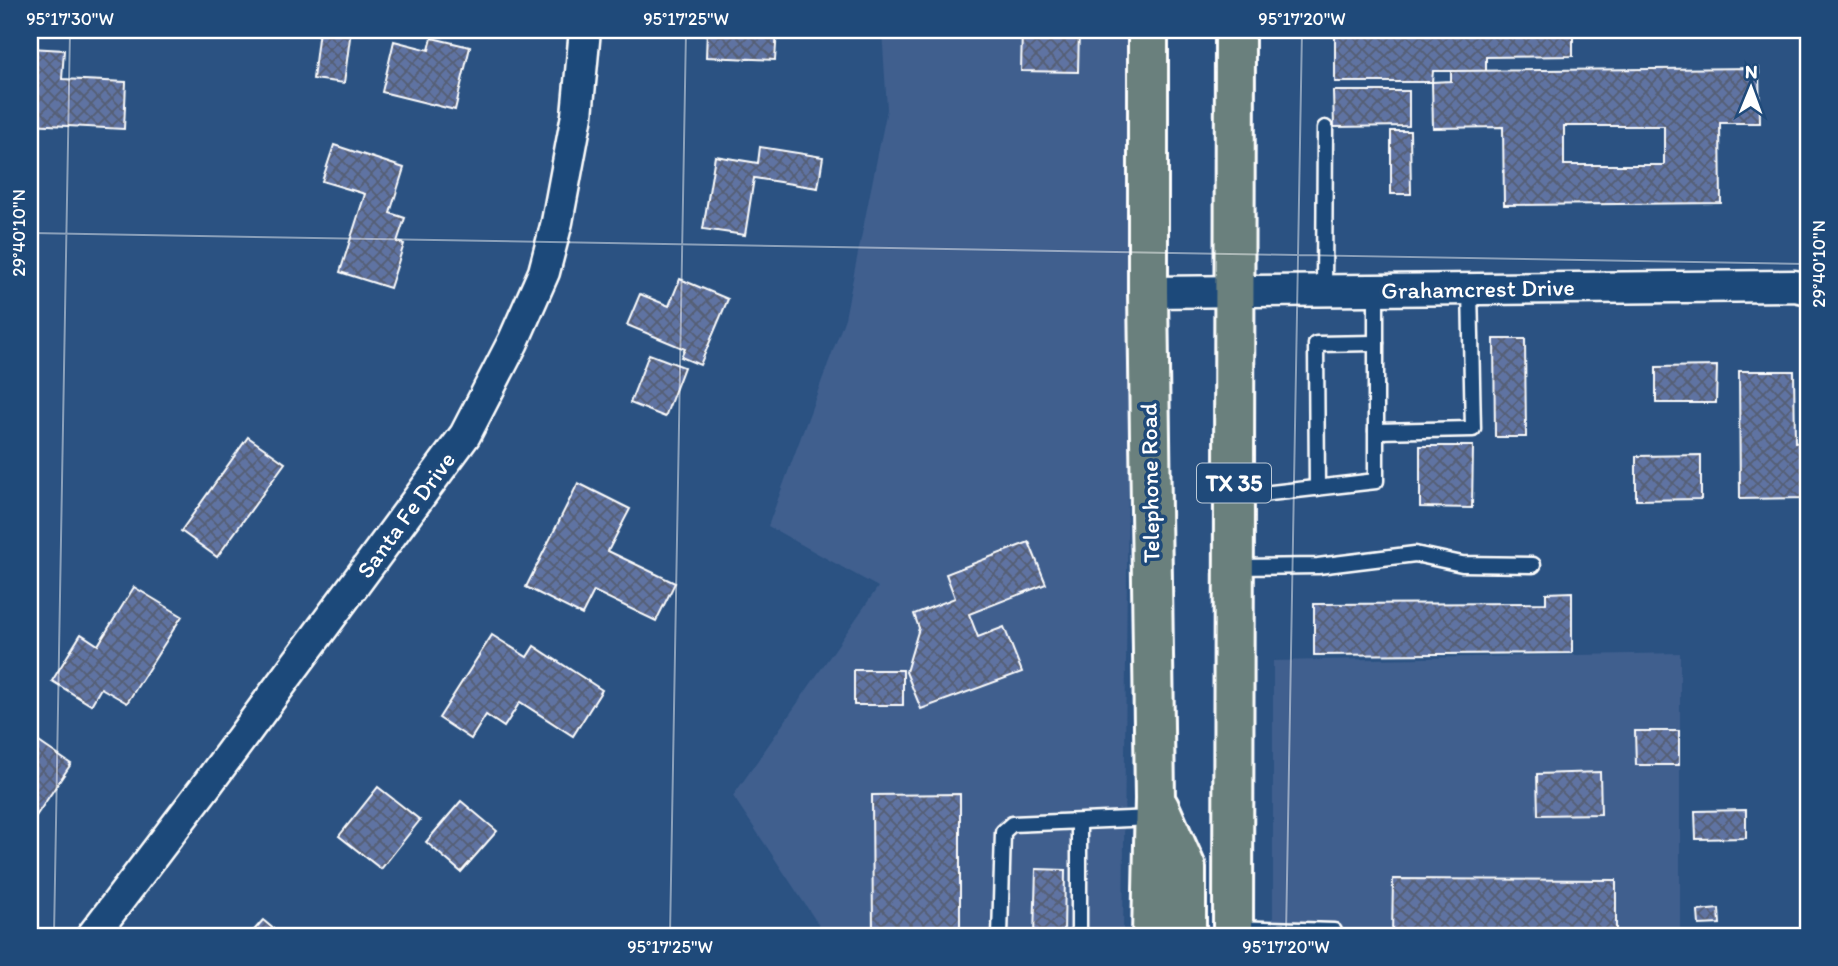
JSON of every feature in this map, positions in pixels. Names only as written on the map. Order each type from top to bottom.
[{"type":"main road","name":"Telephone Road","points":[[1148,30],[1148,292],[1155,809],[1152,936]]},
{"type":"main road","name":"TX 35","points":[[1233,932],[1234,30]]},
{"type":"main road","points":[[1155,809],[1186,868],[1186,936]]},
{"type":"street","name":"Santa Fe Drive","points":[[92,936],[466,435],[513,342],[544,272],[557,222],[577,115],[584,30]]},
{"type":"street","name":"Grahamcrest Drive","points":[[1148,292],[1795,286],[1808,289]]},
{"type":"lane","points":[[1324,290],[1325,128]]},
{"type":"lane","points":[[1376,431],[1473,429],[1470,289]]},
{"type":"lane","points":[[1234,497],[1376,481],[1376,290]]},
{"type":"lane","points":[[1317,488],[1316,344],[1376,343]]},
{"type":"lane","points":[[1233,567],[1318,566],[1415,554],[1462,564],[1533,565]]},
{"type":"lane","points":[[1000,936],[1003,832],[1012,824],[1079,821],[1155,809]]},
{"type":"lane","points":[[1079,821],[1079,936]]},
{"type":"lane","points":[[1233,932],[1334,931]]},
{"type":"shaded area","points":[[882,30],[1133,30],[1123,936],[826,936],[733,796],[878,587],[768,526],[845,318],[887,109]]},
{"type":"shaded area","points":[[1680,653],[1680,936],[1273,936],[1273,661]]},
{"type":"building","points":[[319,30],[351,30],[344,83],[313,79]]},
{"type":"building","points":[[707,30],[777,30],[775,60],[706,57]]},
{"type":"building","points":[[1022,30],[1079,30],[1078,72],[1021,71]]},
{"type":"building","points":[[1335,30],[1573,30],[1573,56],[1486,57],[1486,71],[1433,71],[1432,82],[1335,82]]},
{"type":"building","points":[[432,38],[470,47],[455,110],[382,92],[394,41],[429,50]]},
{"type":"building","points":[[30,48],[64,50],[62,79],[126,82],[124,129],[30,124]]},
{"type":"building","points":[[1759,68],[1760,123],[1720,123],[1721,203],[1504,205],[1503,127],[1433,128],[1432,82],[1451,81],[1451,71]],"holes":[[[1564,126],[1664,126],[1664,165],[1564,165]]]},
{"type":"building","points":[[1333,91],[1409,91],[1409,126],[1334,127]]},
{"type":"building","points":[[1391,131],[1410,131],[1411,194],[1391,194]]},
{"type":"building","points":[[334,145],[404,168],[390,213],[405,218],[397,242],[404,244],[390,288],[340,272],[365,194],[322,181]]},
{"type":"building","points":[[760,147],[823,157],[818,188],[754,178],[745,235],[703,229],[715,156],[758,163]]},
{"type":"building","points":[[680,279],[728,299],[700,365],[681,357],[685,349],[627,325],[640,294],[669,306]]},
{"type":"building","points":[[1494,339],[1525,339],[1526,437],[1495,437]]},
{"type":"building","points":[[649,354],[684,367],[665,417],[630,403]]},
{"type":"building","points":[[1717,366],[1716,403],[1656,403],[1656,367]]},
{"type":"building","points":[[1739,371],[1794,371],[1795,442],[1808,441],[1808,498],[1740,499]]},
{"type":"building","points":[[248,437],[285,463],[217,557],[181,531]]},
{"type":"building","points":[[1420,446],[1473,446],[1472,508],[1420,507]]},
{"type":"building","points":[[1701,455],[1701,499],[1636,500],[1636,456]]},
{"type":"building","points":[[578,483],[630,509],[608,551],[675,583],[656,621],[594,591],[582,615],[526,587]]},
{"type":"building","points":[[1029,542],[1046,584],[969,614],[978,637],[1004,627],[1022,672],[921,709],[906,672],[919,628],[914,614],[955,598],[946,574]]},
{"type":"building","points":[[134,587],[182,616],[127,703],[101,688],[91,705],[52,681],[81,634],[98,645]]},
{"type":"building","points":[[1572,592],[1572,653],[1314,655],[1314,604],[1546,603],[1546,593]]},
{"type":"building","points":[[492,635],[527,657],[534,646],[602,690],[573,736],[520,702],[504,727],[486,715],[471,739],[439,718]]},
{"type":"building","points":[[854,670],[903,670],[903,705],[854,705]]},
{"type":"building","points":[[1635,731],[1679,731],[1679,765],[1636,765]]},
{"type":"building","points":[[36,740],[71,764],[30,825],[30,749]]},
{"type":"building","points":[[1600,772],[1601,814],[1538,815],[1537,774]]},
{"type":"building","points":[[378,787],[420,820],[381,869],[339,836]]},
{"type":"building","points":[[960,794],[960,936],[873,936],[872,795]]},
{"type":"building","points":[[461,801],[497,831],[461,872],[426,842]]},
{"type":"building","points":[[1746,810],[1746,838],[1696,839],[1695,811]]},
{"type":"building","points":[[1036,869],[1065,870],[1064,936],[1034,936]]},
{"type":"building","points":[[1393,879],[1616,880],[1616,936],[1392,936]]},
{"type":"building","points":[[1719,909],[1720,924],[1699,925],[1698,911]]},
{"type":"building","points":[[263,920],[282,936],[249,936]]}]
